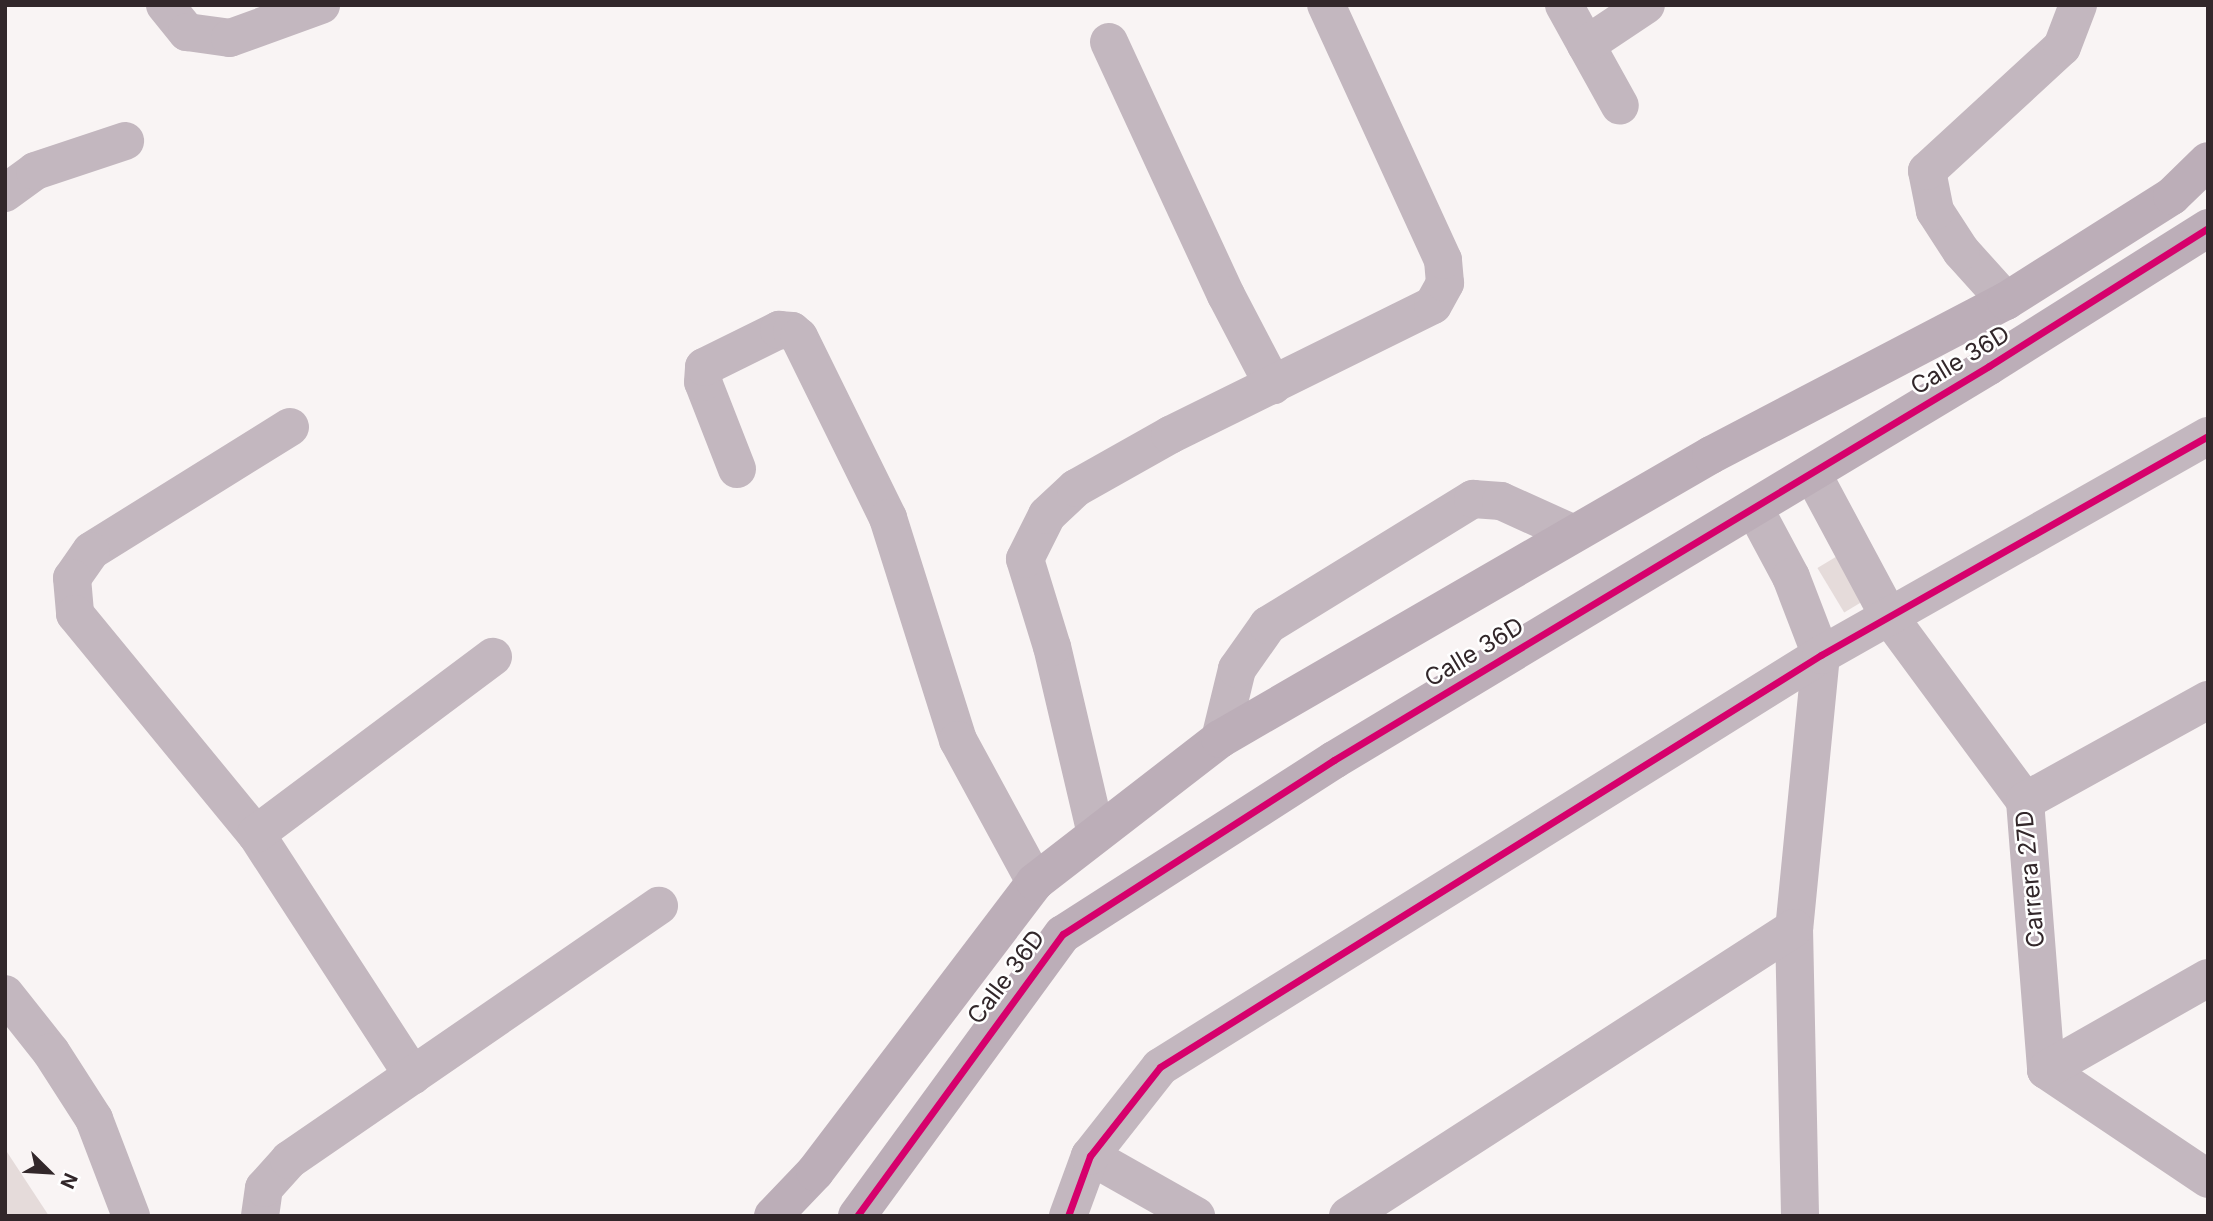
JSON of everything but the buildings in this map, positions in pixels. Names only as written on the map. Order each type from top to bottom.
[{"type":"main road","name":"Calle 36D","points":[[774,1216],[815,1172],[1035,882],[1220,739],[1572,533],[1792,411],[2006,301],[2172,196],[2208,161]]},
{"type":"main road","name":"Calle 36D","points":[[857,1216],[1063,934],[1334,760],[1812,473],[2208,228]]},
{"type":"street","points":[[165,5],[187,32],[230,38],[321,5]]},
{"type":"street","points":[[1097,834],[1052,647],[1025,559],[1046,515],[1076,488],[1433,305],[1445,283],[1443,260],[1326,5]]},
{"type":"street","points":[[1564,5],[1620,106]]},
{"type":"street","points":[[1586,45],[1646,5]]},
{"type":"street","points":[[2006,301],[1961,251],[1935,211],[1927,170],[2062,47],[2078,5]]},
{"type":"street","points":[[1109,42],[1226,295],[1273,385]]},
{"type":"street","points":[[5,193],[35,171],[125,141]]},
{"type":"street","points":[[737,469],[703,382],[704,367],[779,330],[792,331],[799,337],[887,518],[958,740],[1035,882]]},
{"type":"street","points":[[290,427],[91,551],[72,578],[75,614],[256,834],[413,1076]]},
{"type":"street","points":[[1068,1216],[1090,1156],[1160,1067],[1821,655],[2208,436]]},
{"type":"street","name":"Carrera 27D","points":[[1812,473],[1888,615],[2025,801],[2046,1070]]},
{"type":"street","points":[[1220,739],[1237,669],[1268,625],[1474,499],[1501,501],[1572,533]]},
{"type":"street","points":[[1744,514],[1821,655],[1794,928],[1800,1216]]},
{"type":"street","points":[[256,834],[493,657]]},
{"type":"street","points":[[2025,801],[2208,700]]},
{"type":"street","points":[[260,1216],[264,1188],[289,1160],[659,906]]},
{"type":"street","points":[[1348,1216],[1794,928]]},
{"type":"street","points":[[2208,978],[2046,1070],[2208,1180]]},
{"type":"street","points":[[5,994],[51,1052],[94,1119],[131,1216]]},
{"type":"street","points":[[1090,1156],[1196,1216]]},
{"type":"cycle path","points":[[857,1216],[1063,934],[1334,760],[1989,366],[2208,228]]},
{"type":"cycle path","points":[[1068,1216],[1090,1156],[1160,1067],[1821,655],[2208,436]]}]
